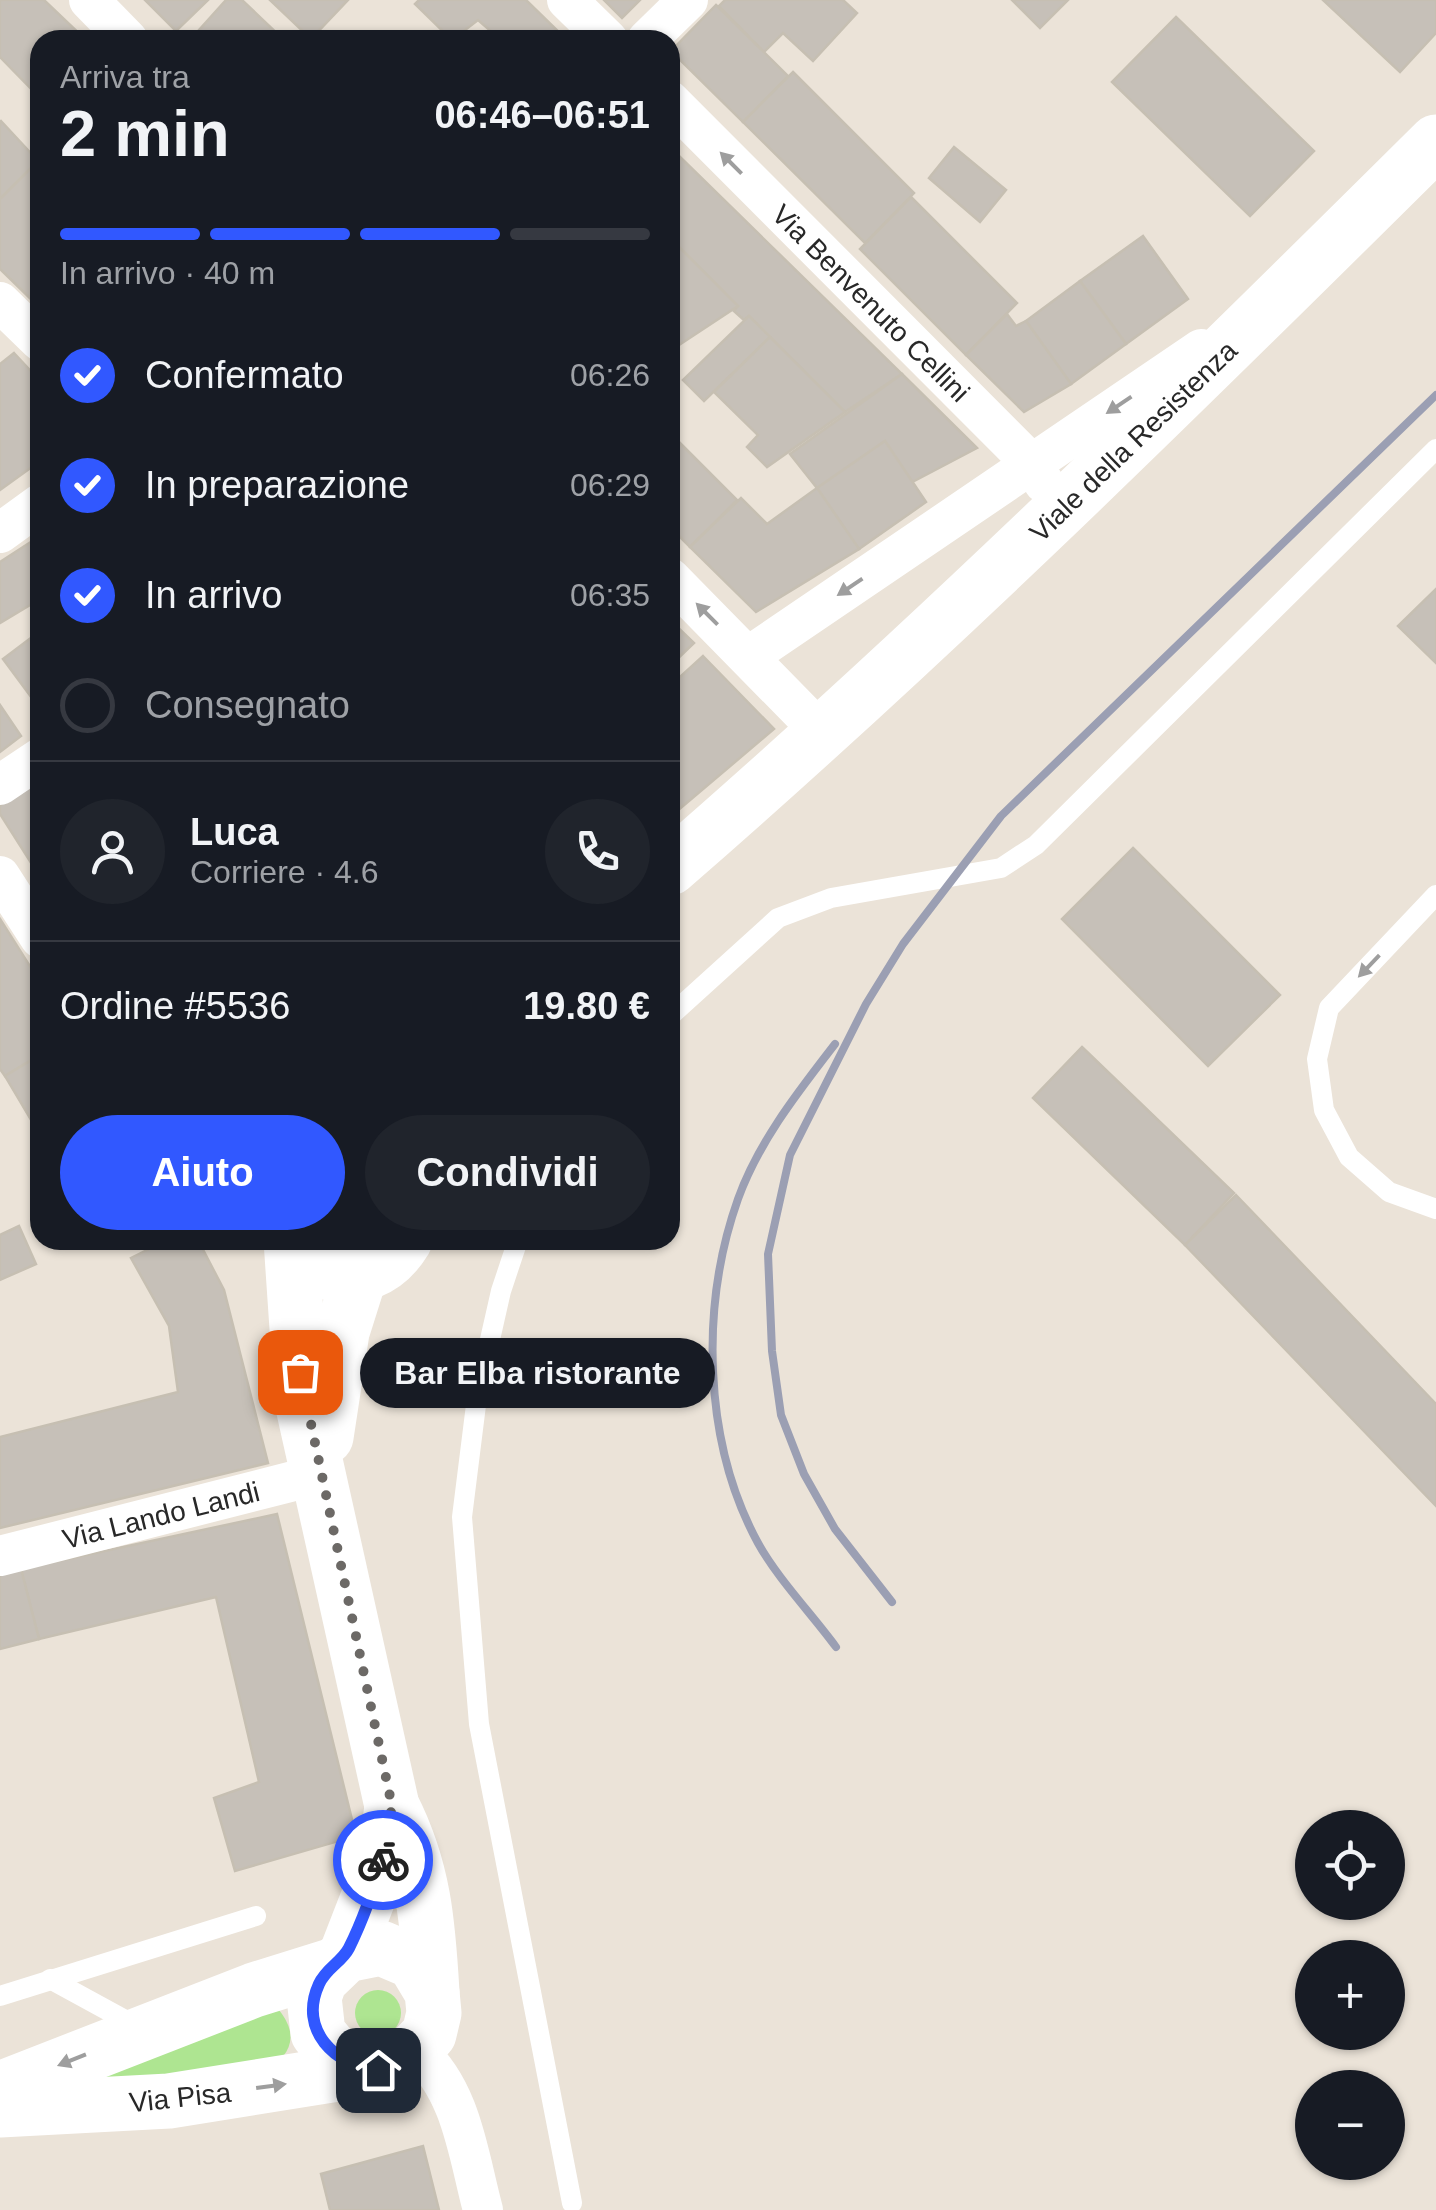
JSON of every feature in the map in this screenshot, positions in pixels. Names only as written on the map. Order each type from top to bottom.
[{"type":"main road","name":"Viale della Resistenza","points":[[680,859],[824,734],[1063,512],[1436,142]]},
{"type":"main road","points":[[292,1250],[302,1402],[392,1806],[415,1852],[428,1924],[434,2013],[429,2034],[417,2052],[400,2064],[378,2070],[358,2068],[341,2060],[318,2033],[314,1997],[339,1960],[386,1852],[392,1806]]},
{"type":"main road","points":[[298,1250],[320,1270],[339,1276],[360,1276],[380,1268],[395,1250]]},
{"type":"main road","points":[[321,1474],[342,1332],[360,1276]]},
{"type":"main road","points":[[0,2090],[144,2031],[364,1949],[398,1953],[414,1962],[432,1992]]},
{"type":"main road","name":"Via Pisa","points":[[0,2110],[168,2101],[314,2080],[358,2068]]},
{"type":"street","points":[[89,0],[118,30]]},
{"type":"street","points":[[567,0],[598,30]]},
{"type":"street","points":[[658,30],[688,0]]},
{"type":"street","name":"Via Benvenuto Cellini","points":[[680,111],[1032,464],[1063,512]]},
{"type":"street","points":[[748,656],[1286,290]]},
{"type":"street","points":[[0,302],[30,331]]},
{"type":"street","points":[[0,533],[30,511]]},
{"type":"street","points":[[680,588],[824,734]]},
{"type":"street","points":[[0,784],[30,764]]},
{"type":"street","points":[[0,876],[30,922]]},
{"type":"street","name":"Via Lando Landi","points":[[0,1556],[321,1474]]},
{"type":"street","points":[[417,2052],[450,2093],[484,2210]]},
{"type":"lane","points":[[680,1007],[778,918],[831,898],[1001,868],[1036,845],[1436,449]]},
{"type":"lane","points":[[1436,895],[1329,1008],[1317,1058],[1324,1110],[1349,1157],[1389,1192],[1436,1209]]},
{"type":"lane","points":[[515,1250],[501,1291],[478,1398],[462,1517],[479,1724],[572,2203]]},
{"type":"lane","points":[[0,1996],[256,1916]]},
{"type":"lane","points":[[50,1979],[144,2031]]},
{"type":"green space","points":[[378,1990],[395,1996],[401,2013],[395,2030],[378,2036],[361,2030],[355,2013],[361,1996]]},
{"type":"green space","points":[[279,2010],[291,2038],[286,2053],[264,2073],[62,2079]]},
{"type":"building","points":[[0,0],[44,0],[76,30],[30,30],[30,88],[0,57]]},
{"type":"building","points":[[145,0],[208,0],[177,30]]},
{"type":"building","points":[[226,0],[242,0],[274,30],[199,30]]},
{"type":"building","points":[[270,0],[348,0],[320,30],[302,30]]},
{"type":"building","points":[[419,0],[526,0],[557,30],[490,30],[478,20],[465,30],[442,30],[415,4]]},
{"type":"building","points":[[604,0],[640,0],[622,18]]},
{"type":"building","points":[[725,0],[843,0],[857,13],[813,61],[783,33],[764,52],[719,6]]},
{"type":"building","points":[[1012,0],[1068,0],[1040,28]]},
{"type":"building","points":[[1323,0],[1436,0],[1436,33],[1400,72]]},
{"type":"building","points":[[716,5],[788,76],[743,122],[680,60],[680,42]]},
{"type":"building","points":[[1176,17],[1314,151],[1250,216],[1112,82]]},
{"type":"building","points":[[793,72],[914,193],[865,243],[743,122]]},
{"type":"building","points":[[0,122],[30,152],[30,169],[0,199]]},
{"type":"building","points":[[954,147],[1006,190],[980,222],[929,178]]},
{"type":"building","points":[[680,157],[902,374],[845,412],[749,316],[744,320],[734,311],[738,306],[680,248]]},
{"type":"building","points":[[30,169],[30,298],[0,269],[0,199]]},
{"type":"building","points":[[911,197],[1017,303],[966,355],[860,249]]},
{"type":"building","points":[[1143,236],[1188,299],[1126,344],[1080,281]]},
{"type":"building","points":[[680,248],[738,306],[680,344]]},
{"type":"building","points":[[1080,281],[1126,344],[1071,384],[1026,321]]},
{"type":"building","points":[[1007,314],[1016,326],[1026,321],[1071,384],[1024,412],[966,355]]},
{"type":"building","points":[[749,316],[770,337],[704,401],[683,380]]},
{"type":"building","points":[[770,337],[845,412],[767,467],[747,447],[758,435],[714,392]]},
{"type":"building","points":[[14,353],[30,370],[30,468],[0,490],[0,364]]},
{"type":"building","points":[[902,374],[977,448],[912,482],[885,441],[817,488],[790,454]]},
{"type":"building","points":[[885,441],[926,502],[859,549],[817,488]]},
{"type":"building","points":[[680,443],[737,500],[690,547],[680,537]]},
{"type":"building","points":[[817,488],[859,549],[756,612],[690,547],[741,498],[767,524]]},
{"type":"building","points":[[30,542],[30,605],[0,623],[0,562]]},
{"type":"building","points":[[1436,589],[1436,663],[1398,626]]},
{"type":"building","points":[[680,630],[694,643],[680,656]]},
{"type":"building","points":[[30,639],[30,695],[3,659]]},
{"type":"building","points":[[703,656],[774,729],[680,809],[680,677]]},
{"type":"building","points":[[0,705],[21,736],[0,752]]},
{"type":"building","points":[[30,786],[30,861],[0,814],[0,805]]},
{"type":"building","points":[[1133,848],[1280,995],[1208,1066],[1062,919]]},
{"type":"building","points":[[0,919],[30,966],[30,1061],[5,1076],[0,1069]]},
{"type":"building","points":[[1082,1047],[1234,1193],[1185,1245],[1033,1098]]},
{"type":"building","points":[[30,1061],[30,1118],[5,1076]]},
{"type":"building","points":[[1236,1195],[1436,1404],[1436,1506],[1185,1245]]},
{"type":"building","points":[[19,1226],[36,1264],[0,1280],[0,1235]]},
{"type":"building","points":[[147,1250],[203,1250],[224,1290],[268,1463],[0,1528],[0,1437],[178,1392],[169,1326],[131,1258]]},
{"type":"building","points":[[277,1514],[356,1836],[235,1871],[214,1798],[259,1782],[216,1597],[39,1639],[21,1569]]},
{"type":"building","points":[[21,1569],[39,1639],[0,1649],[0,1574]]},
{"type":"building","points":[[423,2146],[439,2210],[330,2210],[321,2174]]},
{"type":"railway","points":[[892,1602],[835,1529],[804,1474],[781,1415],[772,1351],[768,1254],[790,1155],[866,1004],[903,944],[1001,816],[1436,395]]},
{"type":"railway","points":[[835,1044],[768,1137],[738,1199],[717,1284],[713,1373],[726,1462],[740,1504],[766,1556],[836,1647]]},
{"type":"way so far","points":[[300,1372],[302,1402],[392,1806],[383,1860]]},
{"type":"place","name":"Bar Elba ristorante","points":[[300,1372]]},
{"type":"route","points":[[378,2070],[358,2068],[341,2060],[318,2033],[313,2016],[320,1980],[346,1954],[383,1860]]}]
